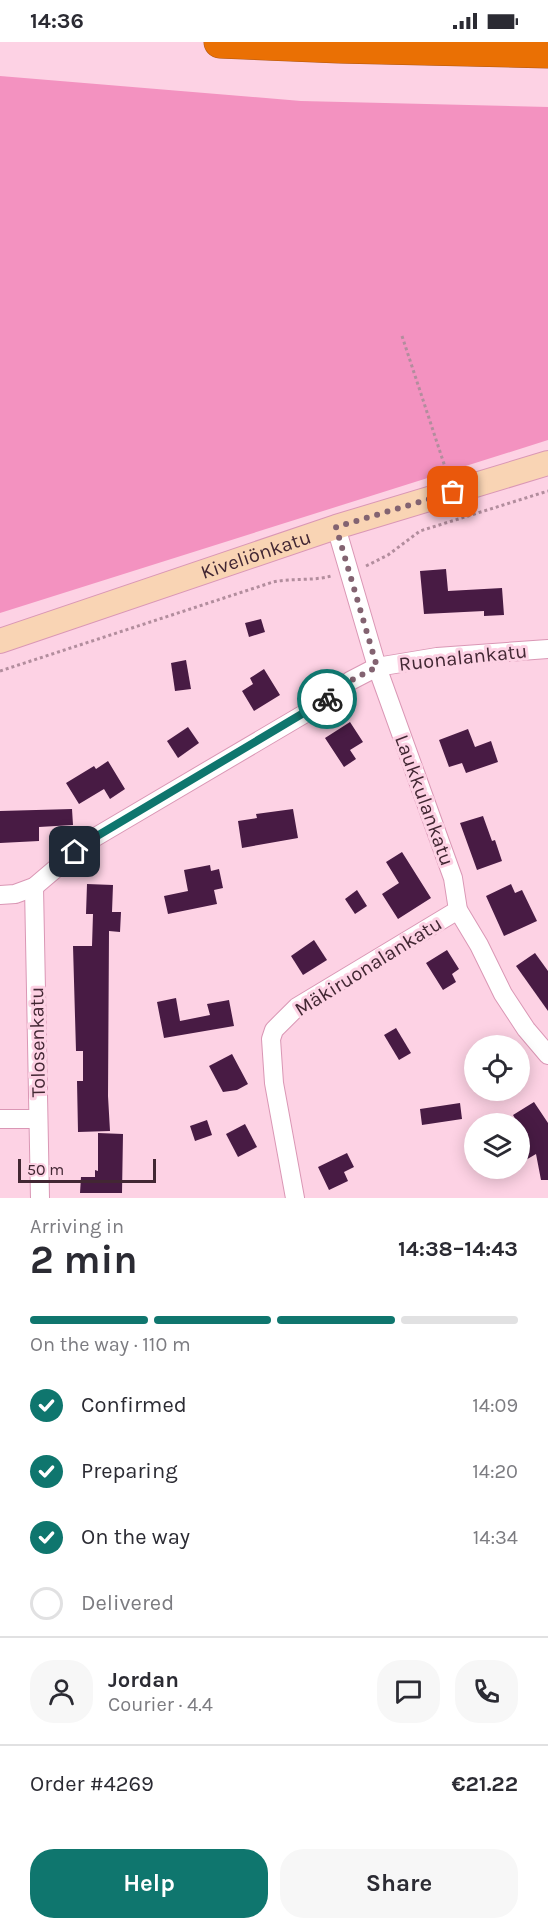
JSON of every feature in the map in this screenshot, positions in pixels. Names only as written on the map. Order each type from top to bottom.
[{"type":"highway","points":[[220,42],[548,52]]},
{"type":"main road","name":"Kiveliönkatu","points":[[0,641],[336,527],[548,464]]},
{"type":"street","name":"Laukkulankatu","points":[[336,527],[377,667],[453,878],[458,910],[479,945],[503,994],[526,1029],[548,1055]]},
{"type":"street","name":"Ruonalankatu","points":[[34,887],[87,842],[314,708],[350,681],[377,667],[437,657],[548,649]]},
{"type":"street","points":[[0,895],[15,894],[34,887]]},
{"type":"street","name":"Tolosenkatu","points":[[34,887],[40,1198]]},
{"type":"street","name":"Mäkiruonalankatu","points":[[295,1198],[274,1083],[271,1046],[274,1030],[297,1007],[458,910]]},
{"type":"street","points":[[0,1119],[39,1119]]},
{"type":"path","points":[[402,336],[453,492]]},
{"type":"path","points":[[0,671],[273,582],[291,579],[322,579],[370,565],[388,555],[420,531],[548,491]]},
{"type":"shaded area","points":[[0,76],[301,101],[548,107],[548,440],[0,613]]},
{"type":"building","points":[[446,569],[448,591],[502,588],[504,615],[484,616],[484,611],[424,614],[420,571]]},
{"type":"building","points":[[261,619],[265,632],[249,637],[245,623]]},
{"type":"building","points":[[186,660],[191,689],[175,691],[171,663]]},
{"type":"building","points":[[264,669],[280,695],[254,711],[242,691],[253,684],[250,678]]},
{"type":"building","points":[[350,722],[363,742],[350,750],[356,759],[344,767],[325,738]]},
{"type":"building","points":[[188,727],[199,743],[178,758],[167,741]]},
{"type":"building","points":[[468,729],[475,747],[491,741],[498,762],[466,773],[462,763],[449,767],[439,740]]},
{"type":"building","points":[[108,761],[125,789],[110,799],[104,789],[79,804],[66,783],[94,766],[96,769]]},
{"type":"building","points":[[72,809],[73,825],[39,827],[39,841],[0,843],[0,811]]},
{"type":"building","points":[[293,809],[298,838],[242,848],[238,821],[257,818],[256,814]]},
{"type":"building","points":[[483,816],[502,861],[477,870],[460,823]]},
{"type":"building","points":[[402,852],[431,898],[398,919],[382,894],[399,883],[386,862]]},
{"type":"building","points":[[210,865],[211,871],[219,869],[223,888],[214,890],[217,904],[168,914],[164,896],[188,891],[184,870]]},
{"type":"building","points":[[87,884],[113,885],[112,912],[121,912],[120,932],[109,931],[108,1096],[110,1131],[78,1132],[77,1081],[83,1081],[83,1051],[76,1051],[73,946],[92,946],[93,914],[86,914]]},
{"type":"building","points":[[511,884],[515,893],[522,890],[537,921],[504,936],[486,896]]},
{"type":"building","points":[[357,890],[367,906],[355,914],[345,899]]},
{"type":"building","points":[[314,940],[327,960],[303,975],[291,956]]},
{"type":"building","points":[[447,950],[459,969],[452,974],[456,982],[443,990],[426,963]]},
{"type":"building","points":[[535,953],[548,971],[548,1011],[516,966]]},
{"type":"building","points":[[176,998],[180,1021],[210,1015],[207,1004],[229,1000],[234,1026],[164,1038],[157,1002]]},
{"type":"building","points":[[396,1028],[411,1053],[399,1060],[384,1035]]},
{"type":"building","points":[[232,1054],[248,1084],[237,1090],[223,1092],[209,1066]]},
{"type":"building","points":[[534,1102],[548,1123],[548,1180],[541,1180],[536,1154],[530,1158],[530,1113],[516,1113]]},
{"type":"building","points":[[460,1103],[462,1119],[422,1125],[420,1109]]},
{"type":"building","points":[[207,1120],[212,1135],[195,1141],[190,1126]]},
{"type":"building","points":[[245,1124],[257,1147],[238,1157],[226,1134]]},
{"type":"building","points":[[98,1133],[123,1134],[122,1193],[80,1193],[81,1177],[95,1177],[95,1170],[98,1171]]},
{"type":"building","points":[[347,1153],[354,1167],[344,1172],[348,1181],[329,1190],[318,1167]]},
{"type":"way so far","points":[[327,699],[350,681],[377,667],[336,527],[453,492]]},
{"type":"route","points":[[75,852],[87,842],[327,699]]}]
